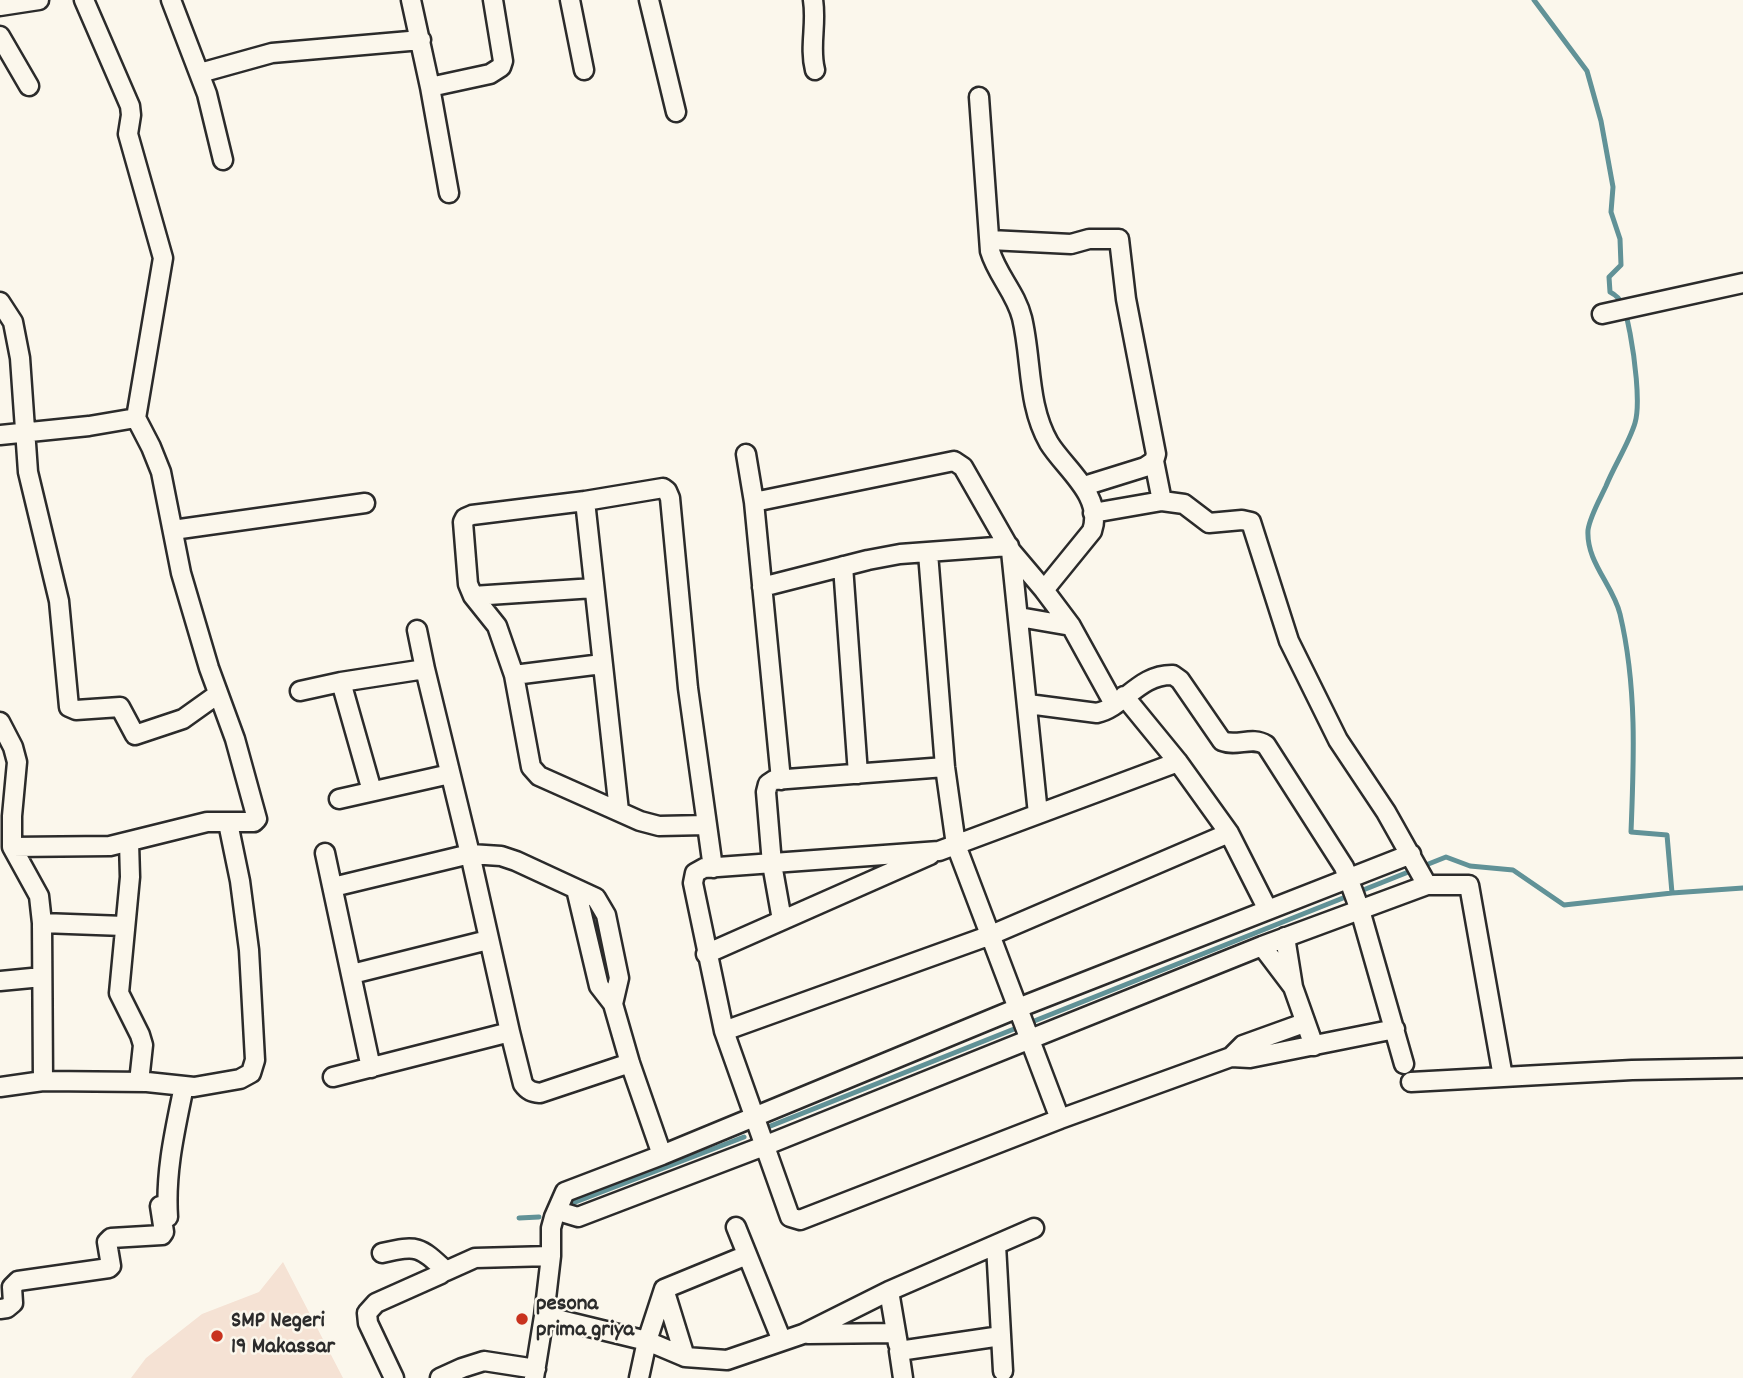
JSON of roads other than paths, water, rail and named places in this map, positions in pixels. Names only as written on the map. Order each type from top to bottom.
[{"type":"street","points":[[0,6],[39,0]]},
{"type":"street","points":[[12,847],[110,846],[207,822],[254,822],[257,819],[181,573],[161,472],[135,418],[163,254],[128,134],[130,106],[84,0]]},
{"type":"street","points":[[411,0],[449,193]]},
{"type":"street","points":[[430,87],[490,75],[501,67],[503,61],[493,0]]},
{"type":"street","points":[[570,0],[584,70]]},
{"type":"street","points":[[649,0],[676,112]]},
{"type":"street","points":[[813,0],[816,17],[811,58],[814,70]]},
{"type":"street","points":[[176,2],[200,73],[223,160]]},
{"type":"street","points":[[0,36],[29,86]]},
{"type":"street","points":[[200,73],[272,53],[421,40]]},
{"type":"street","points":[[979,97],[993,262],[1017,303],[1022,317],[1032,396],[1038,418],[1057,455],[1084,486],[1095,522],[1092,531],[1044,590]]},
{"type":"street","points":[[990,240],[1071,244],[1089,239],[1119,239],[1126,299],[1155,444],[1154,461],[1163,501]]},
{"type":"street","points":[[1602,314],[1743,283]]},
{"type":"street","points":[[0,302],[13,322],[20,358],[28,472],[59,601],[69,707],[76,710],[120,707],[135,735],[183,719],[218,694]]},
{"type":"street","points":[[0,435],[27,434],[135,418]]},
{"type":"street","points":[[746,454],[754,502],[781,780]]},
{"type":"street","points":[[754,502],[954,461],[967,473],[1010,548],[1071,626],[1119,700],[1178,762],[1229,833],[1268,911]]},
{"type":"street","points":[[1084,486],[1145,467],[1154,461]]},
{"type":"street","points":[[706,825],[659,826],[640,821],[532,771],[514,676],[497,626],[473,596],[468,584],[463,522],[465,518],[663,488],[669,494],[688,688],[713,868]]},
{"type":"street","points":[[584,501],[619,811]]},
{"type":"street","points":[[1093,513],[1163,501],[1184,504],[1209,523],[1242,520],[1251,522],[1289,641],[1338,740],[1386,812],[1427,885]]},
{"type":"street","points":[[173,530],[365,503]]},
{"type":"street","points":[[761,587],[900,554],[1010,548]]},
{"type":"street","points":[[1010,548],[1038,814]]},
{"type":"street","points":[[928,553],[945,767],[948,848],[990,935],[1060,1119]]},
{"type":"street","points":[[843,566],[858,774]]},
{"type":"street","points":[[473,596],[594,588]]},
{"type":"street","points":[[1019,617],[1071,626]]},
{"type":"street","points":[[417,630],[523,1084],[528,1090],[540,1093],[630,1063]]},
{"type":"street","points":[[514,676],[602,664]]},
{"type":"street","points":[[300,691],[425,669]]},
{"type":"street","points":[[1028,704],[1097,713],[1154,678],[1173,675],[1180,680],[1222,741],[1230,744],[1258,741],[1266,745],[1322,830],[1350,880],[1404,1064]]},
{"type":"street","points":[[341,682],[372,791]]},
{"type":"street","points":[[0,722],[18,762],[6,815],[12,847],[39,892],[42,923],[43,1081]]},
{"type":"street","points":[[706,954],[948,848],[1178,762]]},
{"type":"street","points":[[782,920],[772,864],[766,788],[771,781],[945,767]]},
{"type":"street","points":[[339,799],[450,774]]},
{"type":"street","points":[[0,1087],[43,1081],[210,1085],[248,1076],[254,1068],[249,950],[240,881],[228,823]]},
{"type":"street","points":[[724,1031],[990,935],[1229,833]]},
{"type":"street","points":[[129,842],[130,877],[118,993],[142,1041],[139,1082]]},
{"type":"street","points":[[948,848],[713,868],[698,870],[693,877],[706,954],[724,1031],[790,1217],[800,1220],[1231,1056],[1243,1045],[1304,1023]]},
{"type":"street","points":[[325,853],[371,1068]]},
{"type":"street","points":[[332,887],[470,854],[501,856],[516,861],[596,898],[606,915],[619,978],[613,1004]]},
{"type":"street","points":[[440,1378],[462,1367],[484,1362],[535,1374],[551,1256],[551,1228],[565,1192],[662,1155],[1018,1008],[1411,854]]},
{"type":"street","points":[[558,1211],[578,1217],[764,1146],[1285,937],[1427,885],[1469,885],[1503,1077]]},
{"type":"street","points":[[576,889],[599,986],[613,1004],[662,1155]]},
{"type":"street","points":[[42,923],[124,926]]},
{"type":"street","points":[[1285,937],[1293,987],[1314,1046]]},
{"type":"street","points":[[352,974],[488,940]]},
{"type":"street","points":[[1262,946],[1293,987]]},
{"type":"street","points":[[0,981],[42,977]]},
{"type":"street","points":[[1231,1056],[1250,1058],[1395,1029]]},
{"type":"street","points":[[333,1077],[510,1032]]},
{"type":"street","points":[[1411,1082],[1743,1068]]},
{"type":"street","points":[[169,1231],[166,1187],[172,1140],[184,1086]]},
{"type":"street","points":[[0,1309],[13,1303],[12,1287],[18,1281],[109,1268],[108,1239],[162,1235],[164,1232],[160,1206]]},
{"type":"street","points":[[736,1227],[782,1341]]},
{"type":"street","points":[[544,1316],[647,1341],[685,1357],[728,1369],[889,1291],[1034,1228]]},
{"type":"street","points":[[996,1245],[1003,1371]]},
{"type":"street","points":[[382,1253],[408,1247],[424,1251],[446,1271],[475,1258],[551,1256]]},
{"type":"street","points":[[639,1378],[647,1341],[664,1289],[747,1255]]},
{"type":"street","points":[[394,1378],[368,1323],[367,1312],[376,1303],[441,1274]]},
{"type":"street","points":[[664,1289],[685,1357]]},
{"type":"street","points":[[889,1291],[903,1378]]},
{"type":"street","points":[[803,1334],[897,1342],[1001,1336]]},
{"type":"waterway","points":[[1534,0],[1587,71],[1601,121],[1613,187],[1611,212],[1620,239],[1621,265],[1609,277],[1610,292],[1622,304],[1627,321],[1636,378],[1637,414],[1629,438],[1591,519],[1589,542],[1595,563],[1617,603],[1629,668],[1633,723],[1631,832],[1667,835],[1672,893]]},
{"type":"waterway","points":[[763,1129],[1446,857],[1470,866],[1513,870],[1564,905],[1743,888]]},
{"type":"waterway","points":[[565,1206],[744,1137]]},
{"type":"waterway","points":[[519,1218],[539,1217]]},
{"type":"place","name":"pesona prima griya","points":[[522,1319]]},
{"type":"place","name":"SMP Negeri 19 Makassar","points":[[217,1336]]}]
